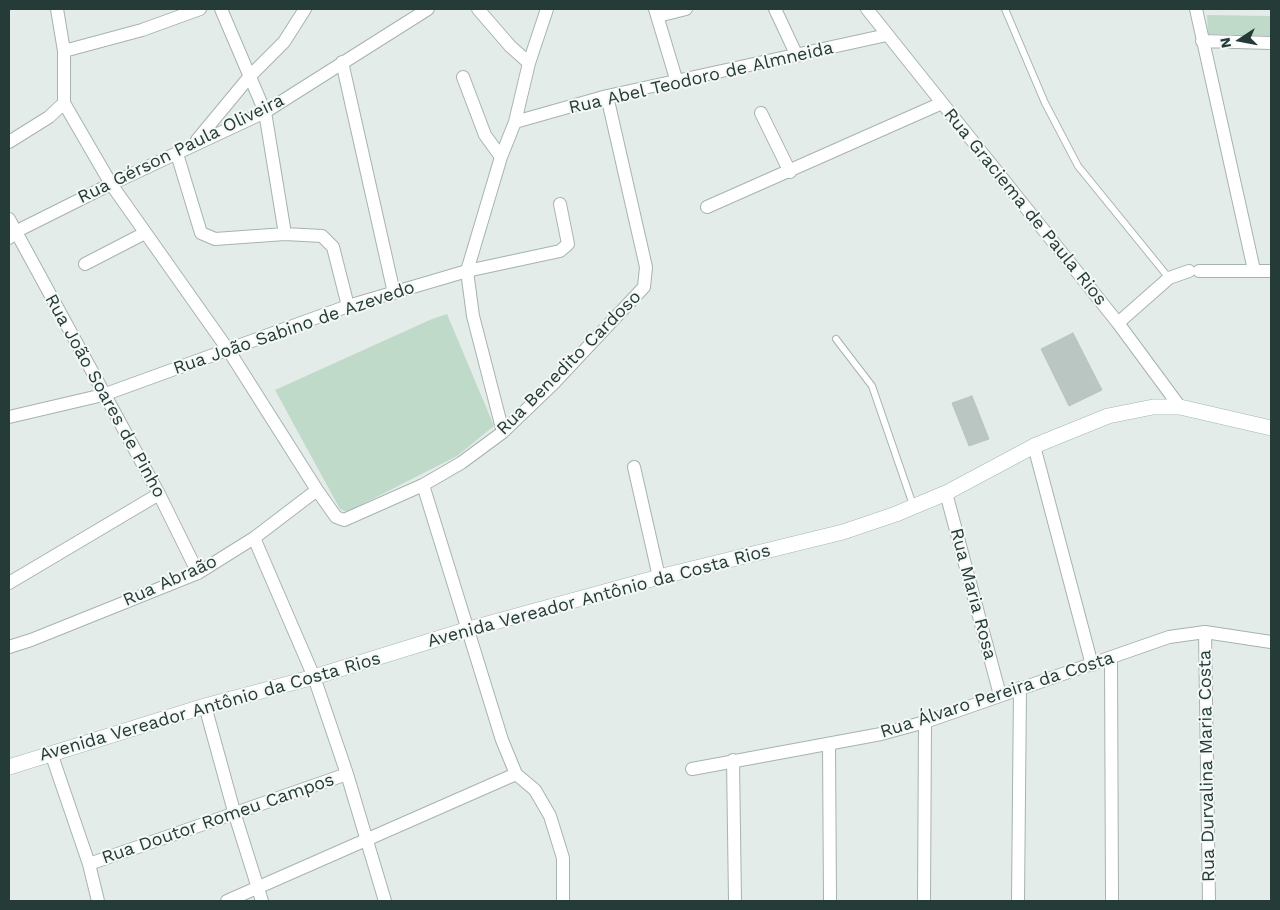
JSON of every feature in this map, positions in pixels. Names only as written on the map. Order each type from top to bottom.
[{"type":"main road","name":"Avenida Vereador Antônio da Costa Rios","points":[[9,767],[205,706],[314,677],[469,629],[659,577],[843,532],[914,507],[946,493],[1034,446],[1108,416],[1153,407],[1180,407],[1271,428]]},
{"type":"street","points":[[57,9],[64,51],[64,103],[111,184],[229,350],[317,490]]},
{"type":"street","points":[[64,51],[142,30],[200,9]]},
{"type":"street","points":[[221,9],[265,112],[285,234]]},
{"type":"street","points":[[194,143],[250,76],[284,42],[305,9]]},
{"type":"street","name":"Rua Gérson Paula Oliveira","points":[[12,235],[111,184],[177,154],[194,143],[265,112],[428,9]]},
{"type":"street","points":[[478,9],[510,46],[529,63]]},
{"type":"street","points":[[503,432],[473,316],[467,271],[501,157],[515,122],[529,63],[547,9]]},
{"type":"street","points":[[677,82],[657,12],[686,9]]},
{"type":"street","points":[[775,9],[797,56]]},
{"type":"street","name":"Rua Graciema de Paula Rios","points":[[867,9],[1118,323],[1180,407]]},
{"type":"street","points":[[1196,9],[1254,270]]},
{"type":"street","name":"Rua Abel Teodoro de Almneida","points":[[515,122],[607,96],[887,35]]},
{"type":"street","points":[[1202,41],[1271,43]]},
{"type":"street","points":[[342,62],[394,292]]},
{"type":"street","points":[[463,77],[485,134],[501,157]]},
{"type":"street","name":"Rua Benedito Cardoso","points":[[317,490],[336,517],[344,520],[423,485],[461,463],[503,432],[554,383],[644,287],[646,267],[607,96]]},
{"type":"street","points":[[9,142],[49,117],[64,103]]},
{"type":"street","points":[[707,207],[790,172],[942,103]]},
{"type":"street","points":[[762,113],[790,172]]},
{"type":"street","points":[[177,154],[201,233],[215,239],[285,234],[322,236],[329,240],[333,247],[348,306]]},
{"type":"street","name":"Rua João Sabino de Azevedo","points":[[9,416],[103,395],[348,306],[394,292],[467,271],[565,248],[568,244],[560,204]]},
{"type":"street","name":"Rua João Soares de Pinho","points":[[9,220],[12,235],[159,494],[198,573]]},
{"type":"street","points":[[85,264],[145,233]]},
{"type":"street","points":[[1118,323],[1169,278],[1194,271],[1271,271]]},
{"type":"street","points":[[1034,446],[1092,664]]},
{"type":"street","points":[[634,467],[659,577]]},
{"type":"street","points":[[423,485],[502,740],[516,774],[535,790],[550,816],[563,858],[563,901]]},
{"type":"street","name":"Rua Abraão","points":[[9,646],[31,640],[198,573],[254,538],[317,490]]},
{"type":"street","name":"Rua Maria Rosa","points":[[946,493],[1000,695]]},
{"type":"street","points":[[9,584],[159,494]]},
{"type":"street","points":[[254,538],[314,677],[347,774],[385,901]]},
{"type":"street","name":"Rua Álvaro Pereira da Costa","points":[[692,769],[733,760],[829,745],[925,722],[1169,637],[1205,632],[1271,642]]},
{"type":"street","name":"Rua Durvalina Maria Costa","points":[[1205,632],[1209,901]]},
{"type":"street","points":[[1111,658],[1112,901]]},
{"type":"street","points":[[1018,901],[1020,688]]},
{"type":"street","points":[[205,706],[235,815],[262,901]]},
{"type":"street","points":[[924,901],[925,722]]},
{"type":"street","points":[[829,745],[830,901]]},
{"type":"street","points":[[51,753],[89,864],[98,901]]},
{"type":"street","points":[[733,760],[735,901]]},
{"type":"street","name":"Rua Doutor Romeu Campos","points":[[89,864],[235,815],[347,774]]},
{"type":"street","points":[[226,901],[516,774]]},
{"type":"lane","points":[[1005,9],[1045,103],[1078,166],[1169,278]]},
{"type":"lane","points":[[836,339],[872,386],[914,507]]},
{"type":"green space","points":[[1207,15],[1271,16],[1271,36],[1208,34]]},
{"type":"green space","points":[[447,314],[494,426],[457,456],[347,512],[340,509],[275,390]]},
{"type":"building","points":[[1073,333],[1102,390],[1069,406],[1041,349]]},
{"type":"building","points":[[972,396],[989,439],[969,446],[952,403]]}]
